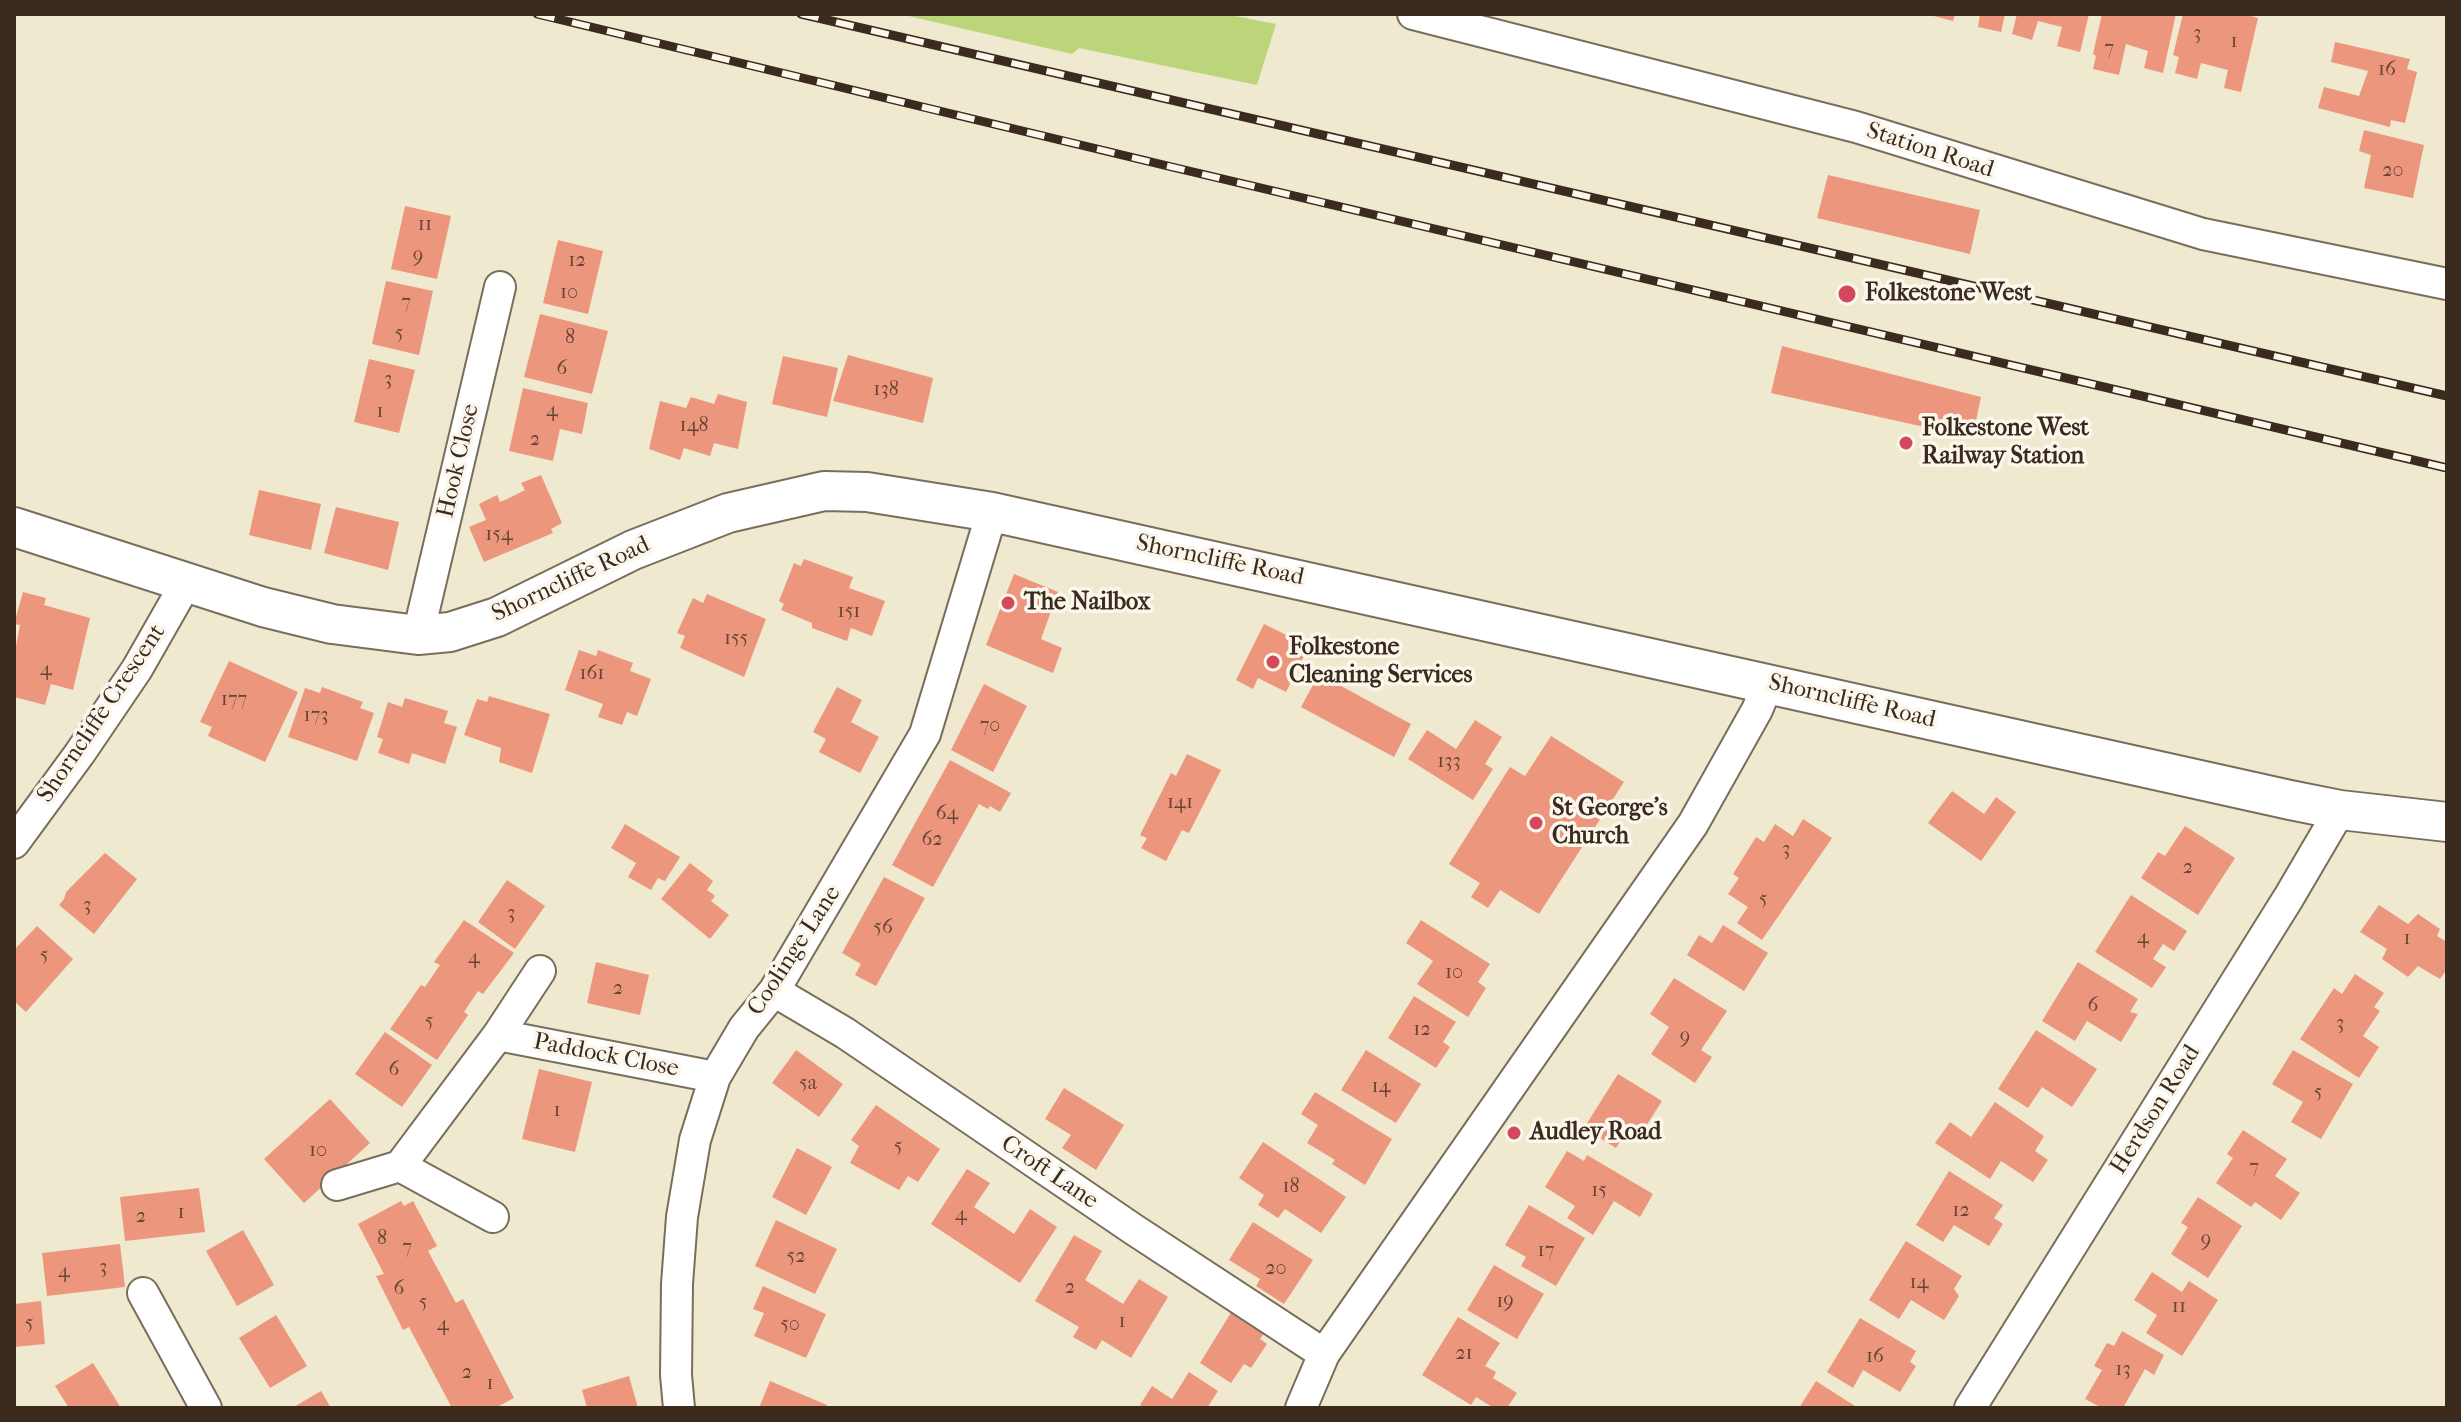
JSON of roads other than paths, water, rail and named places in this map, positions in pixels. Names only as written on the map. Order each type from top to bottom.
[{"type":"street","name":"Station Road","points":[[1413,14],[1856,127],[2203,234],[2447,284]]},
{"type":"street","name":"Hook Close","points":[[418,635],[500,287]]},
{"type":"street","name":"Shorncliffe Road","points":[[14,527],[263,607],[332,624],[418,635],[450,632],[497,617],[682,529],[728,513],[824,491],[867,492],[992,512],[2340,810],[2447,822]]},
{"type":"street","name":"Coolinge Lane","points":[[679,1408],[676,1375],[677,1284],[682,1217],[695,1140],[715,1077],[744,1028],[774,991],[925,734],[992,512]]},
{"type":"street","name":"Shorncliffe Crescent","points":[[14,843],[137,669],[186,583]]},
{"type":"street","points":[[1301,1408],[1324,1354],[1693,824],[1757,710],[1768,684]]},
{"type":"street","name":"Herdson Road","points":[[1970,1408],[2289,897],[2340,810]]},
{"type":"street","name":"Paddock Close","points":[[400,1166],[498,1035],[540,971]]},
{"type":"street","name":"Croft Lane","points":[[774,991],[845,1033],[1133,1229],[1324,1354]]},
{"type":"street","name":"Paddock Close","points":[[498,1035],[715,1077]]},
{"type":"street","points":[[337,1185],[400,1166],[493,1217]]},
{"type":"street","points":[[143,1293],[206,1408]]},
{"type":"railway","points":[[537,14],[2447,468]]},
{"type":"railway","points":[[801,14],[2447,396]]},
{"type":"place","name":"Folkestone West","points":[[1847,294]]},
{"type":"place","name":"Folkestone West Railway Station","points":[[1906,443]]},
{"type":"place","name":"The Nailbox","points":[[1008,603]]},
{"type":"place","name":"Folkestone Cleaning Services","points":[[1273,662]]},
{"type":"place","name":"St George's Church","points":[[1536,823]]},
{"type":"place","name":"Audley Road","points":[[1514,1133]]}]
